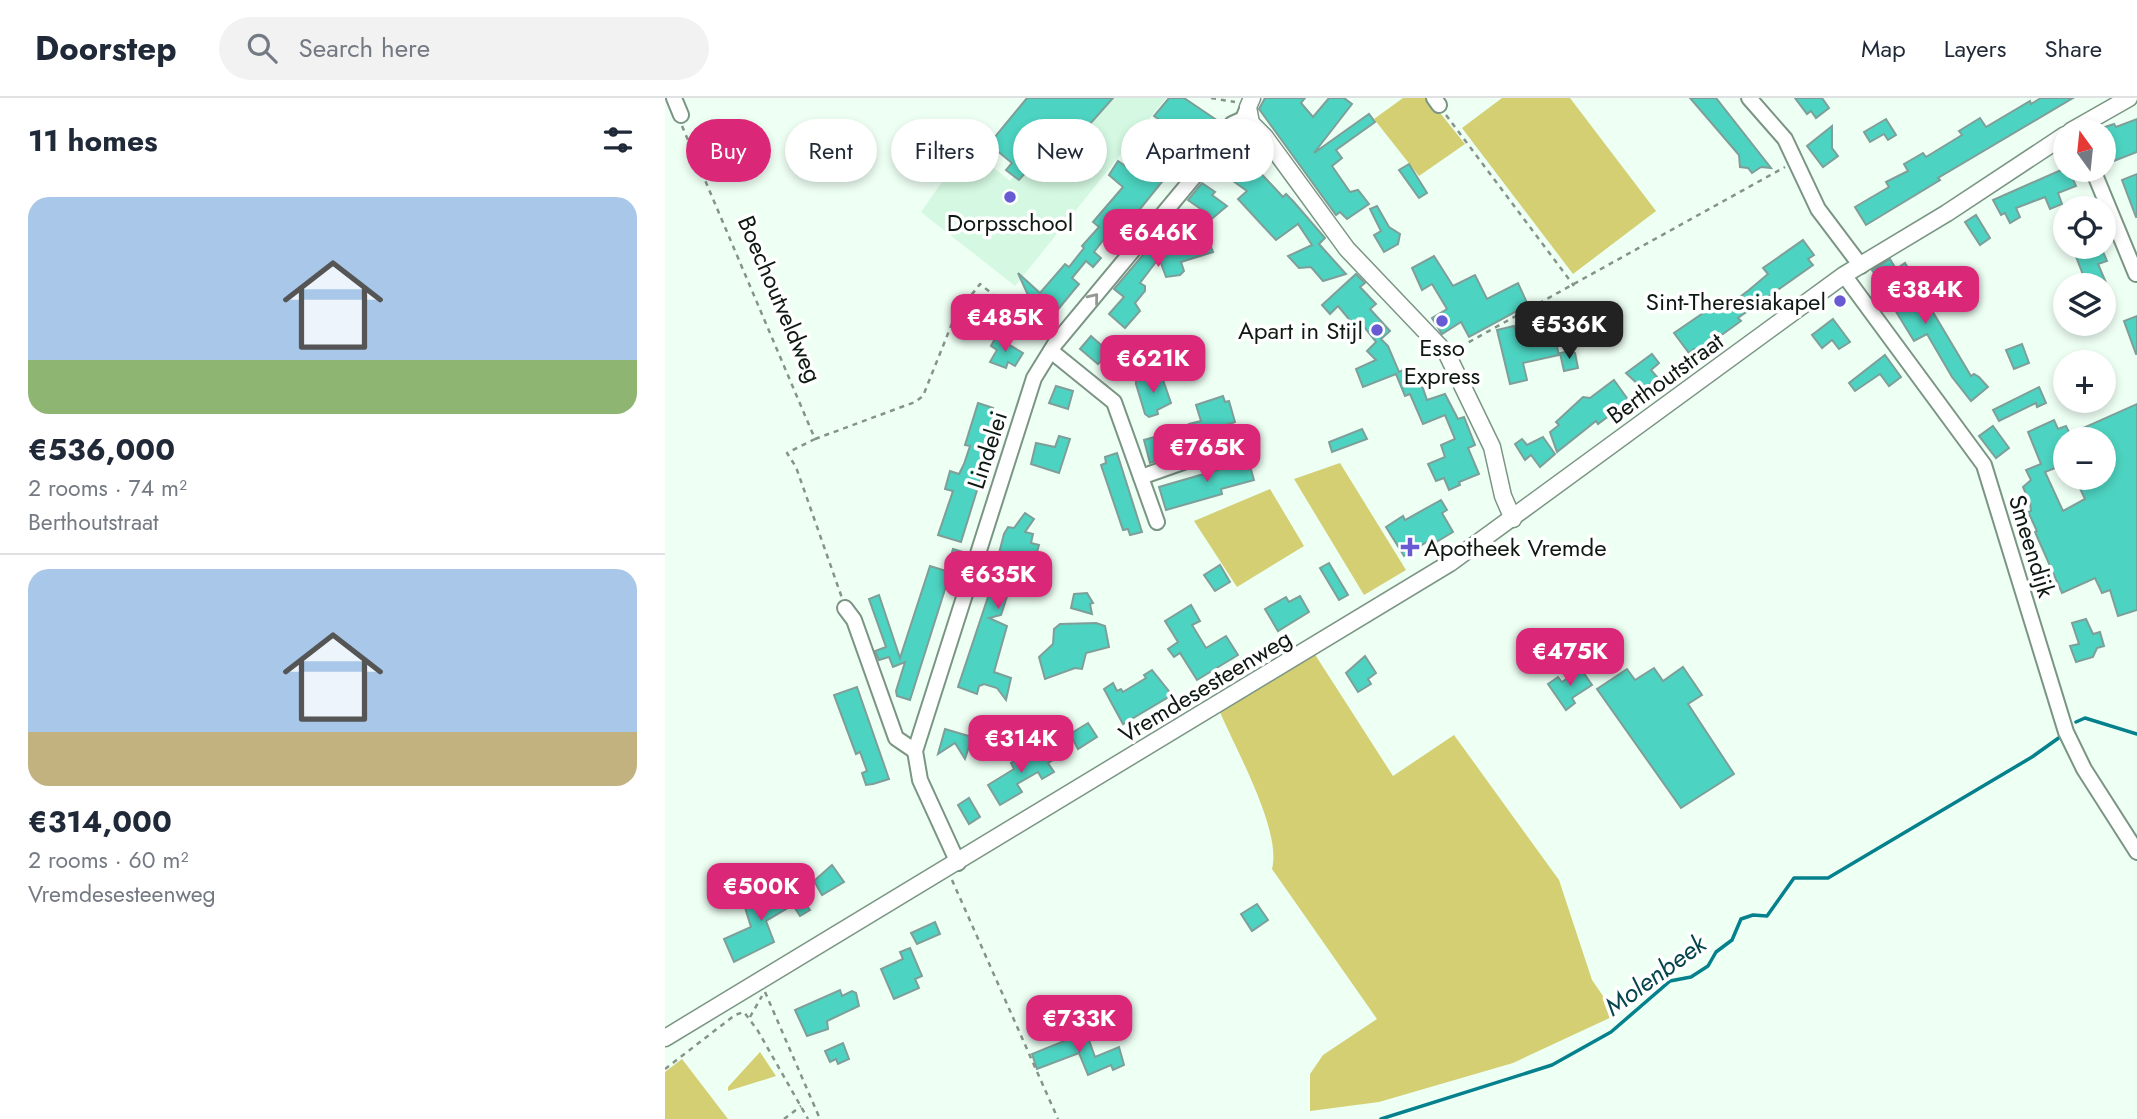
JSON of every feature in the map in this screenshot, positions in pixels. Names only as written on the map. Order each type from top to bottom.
[{"type":"street","points":[[674,98],[681,115]]},
{"type":"street","points":[[1749,98],[1785,139],[1818,209],[1861,266],[2053,144]]},
{"type":"street","points":[[2094,119],[2129,98]]},
{"type":"street","points":[[1250,102],[1251,123],[1265,137],[1347,249],[1447,354],[1492,447],[1503,496],[1513,519]]},
{"type":"street","name":"Lindelei","points":[[953,866],[920,780],[915,751],[1034,378],[1053,348],[1198,172],[1232,124],[1243,119],[1250,102]]},
{"type":"street","points":[[2098,182],[2137,274]]},
{"type":"street","name":"Berthoutstraat","points":[[1513,519],[1844,275],[1861,266]]},
{"type":"street","name":"Smeendijk","points":[[1844,275],[1979,456],[2066,732],[2084,769],[2137,852]]},
{"type":"street","points":[[1053,348],[1114,402],[1157,522]]},
{"type":"street","points":[[1141,477],[1240,442]]},
{"type":"street","name":"Vremdesesteenweg","points":[[665,1038],[877,907],[953,866],[1450,563],[1513,519]]},
{"type":"street","points":[[845,608],[854,620],[896,738],[915,751]]},
{"type":"path","points":[[1211,98],[1250,102]]},
{"type":"path","points":[[1436,101],[1574,286]]},
{"type":"path","name":"Boechoutveldweg","points":[[681,115],[683,133],[815,439]]},
{"type":"path","points":[[1447,354],[1797,161]]},
{"type":"path","points":[[845,608],[796,467],[787,453],[815,439],[915,402],[923,396],[955,316],[980,284],[1053,348]]},
{"type":"path","points":[[953,866],[1024,1045],[1058,1119]]},
{"type":"path","points":[[750,1017],[765,990]]},
{"type":"path","points":[[769,1003],[820,1119]]},
{"type":"path","points":[[665,1069],[735,1015],[744,1012],[750,1017],[808,1119]]},
{"type":"path","points":[[784,1119],[802,1106]]},
{"type":"shaded area","name":"Dorpsschool","points":[[1112,98],[1166,98],[1149,119],[1121,119],[1121,154],[1107,171],[1107,119],[1061,119],[1075,102]]},
{"type":"shaded area","points":[[1403,98],[1428,98],[1465,144],[1419,176],[1374,119]]},
{"type":"shaded area","points":[[1502,98],[1570,98],[1656,211],[1573,274],[1462,128]]},
{"type":"shaded area","name":"Dorpsschool","points":[[999,172],[1010,181],[1013,177],[1013,182],[1099,182],[1015,286],[921,212],[942,182],[999,182]]},
{"type":"shaded area","points":[[1340,463],[1406,570],[1364,595],[1294,479]]},
{"type":"shaded area","points":[[1270,489],[1304,546],[1237,587],[1194,521]]},
{"type":"shaded area","points":[[1314,653],[1393,776],[1454,735],[1559,880],[1592,980],[1616,1015],[1513,1063],[1379,1102],[1310,1111],[1310,1074],[1323,1055],[1377,1019],[1272,869],[1273,853],[1264,813],[1220,712]]},
{"type":"shaded area","points":[[760,1052],[776,1076],[728,1091],[728,1087]]},
{"type":"shaded area","points":[[682,1059],[728,1119],[665,1119],[665,1072]]},
{"type":"building","points":[[1027,98],[1113,98],[1094,119],[1013,119],[1013,175],[1006,170],[1012,163],[999,152],[999,132]]},
{"type":"building","points":[[1169,98],[1184,98],[1215,119],[1158,119],[1154,116]]},
{"type":"building","points":[[1265,98],[1305,98],[1301,103],[1313,117],[1329,98],[1344,98],[1352,104],[1314,153],[1369,114],[1375,122],[1336,150],[1342,158],[1332,166],[1350,192],[1358,190],[1369,204],[1347,219],[1340,212],[1336,215],[1274,130],[1274,119],[1266,119],[1259,109]]},
{"type":"building","points":[[1690,98],[1716,98],[1771,168],[1761,167],[1752,173],[1748,168],[1740,167],[1739,155]]},
{"type":"building","points":[[1795,98],[1822,98],[1829,108],[1816,118],[1811,111],[1807,114]]},
{"type":"building","points":[[2041,98],[2073,98],[1938,178],[1940,180],[1866,225],[1855,207],[1889,187],[1886,182],[1908,171],[1904,164],[1923,153],[1926,157],[1962,135],[1959,131],[1980,118],[1986,127],[2030,101],[2031,104]]},
{"type":"building","points":[[1886,119],[1896,135],[1888,140],[1884,134],[1870,142],[1864,132]]},
{"type":"building","points":[[2137,119],[2137,152],[2116,160],[2116,127]]},
{"type":"building","points":[[1832,126],[1832,148],[1838,156],[1823,167],[1807,146]]},
{"type":"building","points":[[1118,161],[1121,163],[1121,182],[1162,182],[1115,240],[1108,234],[1094,252],[1101,258],[1093,267],[1086,261],[1072,278],[1079,284],[1046,324],[1035,314],[1039,309],[1032,304],[1018,273],[1040,293],[1065,264],[1069,267],[1084,248],[1082,246],[1099,227],[1093,222],[1123,187],[1109,175]]},
{"type":"building","points":[[1409,164],[1427,193],[1419,198],[1399,170]]},
{"type":"building","points":[[2053,174],[2053,182],[2074,182],[2076,186],[2058,193],[2059,196],[2053,196],[2053,208],[2050,209],[2045,197],[2016,208],[2020,217],[2010,223],[2005,213],[2001,215],[1993,200]]},
{"type":"building","points":[[2137,174],[2137,217],[2136,217],[2122,180]]},
{"type":"building","points":[[1234,182],[1269,182],[1283,197],[1286,194],[1325,238],[1319,244],[1346,274],[1323,281],[1311,267],[1299,268],[1288,256],[1312,245],[1298,224],[1276,240],[1238,199],[1247,191]]},
{"type":"building","points":[[1202,183],[1215,192],[1212,195],[1227,206],[1208,222],[1201,217],[1205,212],[1188,200]]},
{"type":"building","points":[[1377,206],[1389,227],[1400,234],[1398,244],[1384,252],[1374,235],[1381,231],[1370,209]]},
{"type":"building","points":[[1976,215],[1990,238],[1980,245],[1965,222]]},
{"type":"building","points":[[1203,225],[1213,252],[1181,262],[1184,271],[1180,275],[1166,277],[1159,258],[1140,283],[1145,286],[1145,291],[1135,303],[1140,311],[1125,328],[1109,314],[1124,297],[1114,289],[1154,242],[1172,236],[1173,239]]},
{"type":"building","points":[[1803,240],[1814,255],[1808,259],[1813,265],[1738,318],[1741,321],[1723,334],[1696,352],[1694,349],[1689,353],[1674,333],[1715,305],[1717,308],[1730,298],[1733,302],[1768,274],[1763,268]]},
{"type":"building","points":[[1434,256],[1453,286],[1475,275],[1487,299],[1518,283],[1528,305],[1469,337],[1461,322],[1442,334],[1432,318],[1447,309],[1432,284],[1422,290],[1412,268]]},
{"type":"building","points":[[1890,259],[1896,269],[1905,263],[1911,273],[1897,281],[1911,304],[1924,297],[1971,376],[1974,374],[1979,377],[1988,387],[1971,401],[1952,377],[1927,334],[1914,341],[1892,305],[1882,311],[1876,302],[1887,295],[1872,270]]},
{"type":"building","points":[[2077,259],[2106,259],[2107,261],[2098,264],[2102,273],[2082,273]]},
{"type":"building","points":[[1356,274],[1365,283],[1360,287],[1376,304],[1370,309],[1390,331],[1381,339],[1388,346],[1399,372],[1412,366],[1417,371],[1427,400],[1445,394],[1458,419],[1464,417],[1475,445],[1468,448],[1479,474],[1459,482],[1460,485],[1449,490],[1444,478],[1436,481],[1428,464],[1445,457],[1441,445],[1455,439],[1445,415],[1423,424],[1410,394],[1405,396],[1396,374],[1363,387],[1356,369],[1376,360],[1367,351],[1376,342],[1364,327],[1359,331],[1338,306],[1330,314],[1322,305]]},
{"type":"building","points":[[2137,316],[2137,354],[2136,354],[2124,321]]},
{"type":"building","points":[[1550,318],[1559,355],[1523,363],[1527,380],[1510,384],[1497,330],[1514,326],[1516,331],[1540,325],[1539,321]]},
{"type":"building","points":[[1833,319],[1850,342],[1839,349],[1832,340],[1822,348],[1812,335]]},
{"type":"building","points":[[1091,336],[1109,352],[1098,364],[1080,349]]},
{"type":"building","points":[[996,337],[1023,353],[1015,366],[1008,362],[1006,368],[990,362],[997,350],[991,346]]},
{"type":"building","points":[[2022,344],[2029,363],[2014,369],[2006,350]]},
{"type":"building","points":[[1560,353],[1575,353],[1578,368],[1564,371]]},
{"type":"building","points":[[1652,354],[1659,363],[1651,370],[1658,378],[1643,389],[1626,373]]},
{"type":"building","points":[[1885,355],[1901,377],[1889,386],[1880,374],[1855,391],[1849,383]]},
{"type":"building","points":[[1145,376],[1146,379],[1162,377],[1171,403],[1157,410],[1158,414],[1149,417],[1145,414],[1136,384],[1136,379]]},
{"type":"building","points":[[1614,380],[1629,401],[1598,424],[1596,421],[1557,452],[1550,432],[1559,425],[1556,422],[1583,397],[1590,398]]},
{"type":"building","points":[[1056,386],[1073,391],[1068,409],[1049,403]]},
{"type":"building","points":[[2039,387],[2046,403],[2037,407],[2036,403],[1999,421],[1993,410]]},
{"type":"building","points":[[1223,396],[1225,402],[1229,401],[1235,422],[1195,435],[1198,446],[1150,463],[1144,440],[1190,427],[1189,424],[1201,421],[1196,405]]},
{"type":"building","points":[[978,403],[993,408],[992,413],[1000,416],[961,542],[938,535],[953,491],[945,489],[950,471],[959,474],[964,464],[970,446],[965,445]]},
{"type":"building","points":[[2137,404],[2137,610],[2118,616],[2110,590],[2102,593],[2095,578],[2062,593],[2035,532],[2037,531],[2028,512],[2031,511],[2030,503],[2023,487],[2031,480],[2026,470],[2041,464],[2028,432],[2054,420],[2057,427],[2053,427],[2053,469],[2045,472],[2063,511],[2085,499],[2081,490],[2116,490],[2116,427],[2086,427]]},
{"type":"building","points":[[1993,426],[2009,448],[1996,458],[1979,436]]},
{"type":"building","points":[[1362,429],[1367,439],[1332,452],[1329,442]]},
{"type":"building","points":[[1059,436],[1070,439],[1059,473],[1031,464],[1036,443],[1055,447]]},
{"type":"building","points":[[1543,437],[1555,454],[1540,467],[1531,455],[1525,460],[1515,444],[1522,439],[1527,445]]},
{"type":"building","points":[[1117,453],[1142,532],[1130,535],[1128,529],[1123,530],[1101,465],[1106,463],[1105,457]]},
{"type":"building","points":[[1247,456],[1254,480],[1221,489],[1222,494],[1166,510],[1159,487],[1221,469],[1220,464]]},
{"type":"building","points":[[1441,500],[1447,510],[1442,513],[1453,532],[1433,544],[1430,540],[1404,556],[1386,527],[1403,516],[1405,520]]},
{"type":"building","points":[[1025,513],[1034,519],[1025,532],[1033,534],[1031,543],[1039,545],[1034,562],[1030,561],[1024,578],[1014,575],[1001,615],[989,618],[1007,626],[994,672],[1011,678],[1006,700],[997,688],[984,684],[979,686],[977,694],[958,687],[1000,561],[997,561],[1004,534],[1008,527],[1014,528]]},
{"type":"building","points":[[953,549],[966,553],[956,586],[947,583],[910,700],[897,696],[896,691],[905,662],[893,667],[889,657],[879,660],[875,651],[886,647],[869,599],[879,595],[900,658],[930,566],[946,571]]},
{"type":"building","points":[[1329,563],[1348,595],[1339,600],[1320,568]]},
{"type":"building","points":[[1220,565],[1230,582],[1215,591],[1204,575]]},
{"type":"building","points":[[1087,593],[1093,603],[1090,604],[1092,614],[1071,608],[1074,594]]},
{"type":"building","points":[[1300,596],[1309,612],[1278,631],[1265,609],[1286,597],[1289,602]]},
{"type":"building","points":[[1191,605],[1200,621],[1192,625],[1206,648],[1226,636],[1238,655],[1197,680],[1180,653],[1174,657],[1168,649],[1178,642],[1165,621]]},
{"type":"building","points":[[2086,619],[2093,634],[2100,632],[2104,646],[2097,648],[2093,657],[2076,662],[2070,646],[2079,644],[2072,623]]},
{"type":"building","points":[[1096,623],[1105,626],[1109,647],[1086,653],[1082,669],[1075,668],[1045,679],[1039,657],[1053,644],[1054,629],[1060,624]]},
{"type":"building","points":[[1365,656],[1376,673],[1368,679],[1371,684],[1358,692],[1346,673]]},
{"type":"building","points":[[1683,667],[1702,695],[1688,704],[1734,774],[1681,808],[1597,689],[1627,669],[1635,680],[1654,668],[1663,681]]},
{"type":"building","points":[[1581,669],[1592,685],[1572,698],[1575,703],[1566,710],[1548,684],[1558,677],[1562,682]]},
{"type":"building","points":[[1152,670],[1172,695],[1123,724],[1104,689],[1113,683],[1117,691],[1121,689],[1123,692],[1146,678],[1144,675]]},
{"type":"building","points":[[857,687],[889,779],[866,785],[862,773],[867,771],[860,752],[856,754],[834,695]]},
{"type":"building","points":[[1088,723],[1097,737],[1078,749],[1070,734]]},
{"type":"building","points":[[945,729],[972,737],[965,759],[955,743],[938,754]]},
{"type":"building","points":[[1051,749],[1055,759],[1048,763],[1054,772],[1042,779],[1038,772],[1017,784],[1022,792],[1000,805],[988,785],[1014,769],[1011,763],[1032,751],[1036,757]]},
{"type":"building","points":[[969,798],[980,817],[969,824],[958,805]]},
{"type":"building","points":[[832,865],[844,882],[822,895],[814,881]]},
{"type":"building","points":[[794,888],[810,910],[800,916],[793,905],[766,921],[774,942],[734,962],[724,939],[751,927],[742,898],[754,892],[761,908]]},
{"type":"building","points":[[1257,904],[1268,920],[1252,931],[1241,914]]},
{"type":"building","points":[[935,922],[940,934],[917,944],[911,933]]},
{"type":"building","points":[[910,948],[922,976],[915,979],[919,988],[894,999],[881,969],[903,959],[900,952]]},
{"type":"building","points":[[840,990],[842,996],[852,991],[856,993],[859,1006],[827,1021],[828,1029],[807,1036],[795,1010]]},
{"type":"building","points":[[1086,1032],[1095,1057],[1119,1047],[1124,1065],[1113,1070],[1111,1065],[1088,1075],[1079,1053],[1037,1069],[1032,1054]]},
{"type":"building","points":[[843,1043],[849,1059],[838,1064],[836,1059],[830,1062],[825,1051]]},
{"type":"waterway","name":"Molenbeek","points":[[2076,722],[2085,718],[2137,734]]},
{"type":"waterway","name":"Molenbeek","points":[[1381,1119],[1552,1065],[1611,1032],[1670,981],[1691,977],[1708,966],[1716,952],[1732,940],[1741,919],[1753,915],[1767,916],[1794,878],[1828,878],[2032,757],[2060,737]]},
{"type":"place","name":"Dorpsschool","points":[[1010,197]]},
{"type":"place","name":"Sint-Theresiakapel","points":[[1840,301]]},
{"type":"place","name":"Esso Express","points":[[1442,321]]},
{"type":"place","name":"Apart in Stijl","points":[[1377,330]]},
{"type":"place","name":"Apotheek Vremde","points":[[1410,547]]}]
